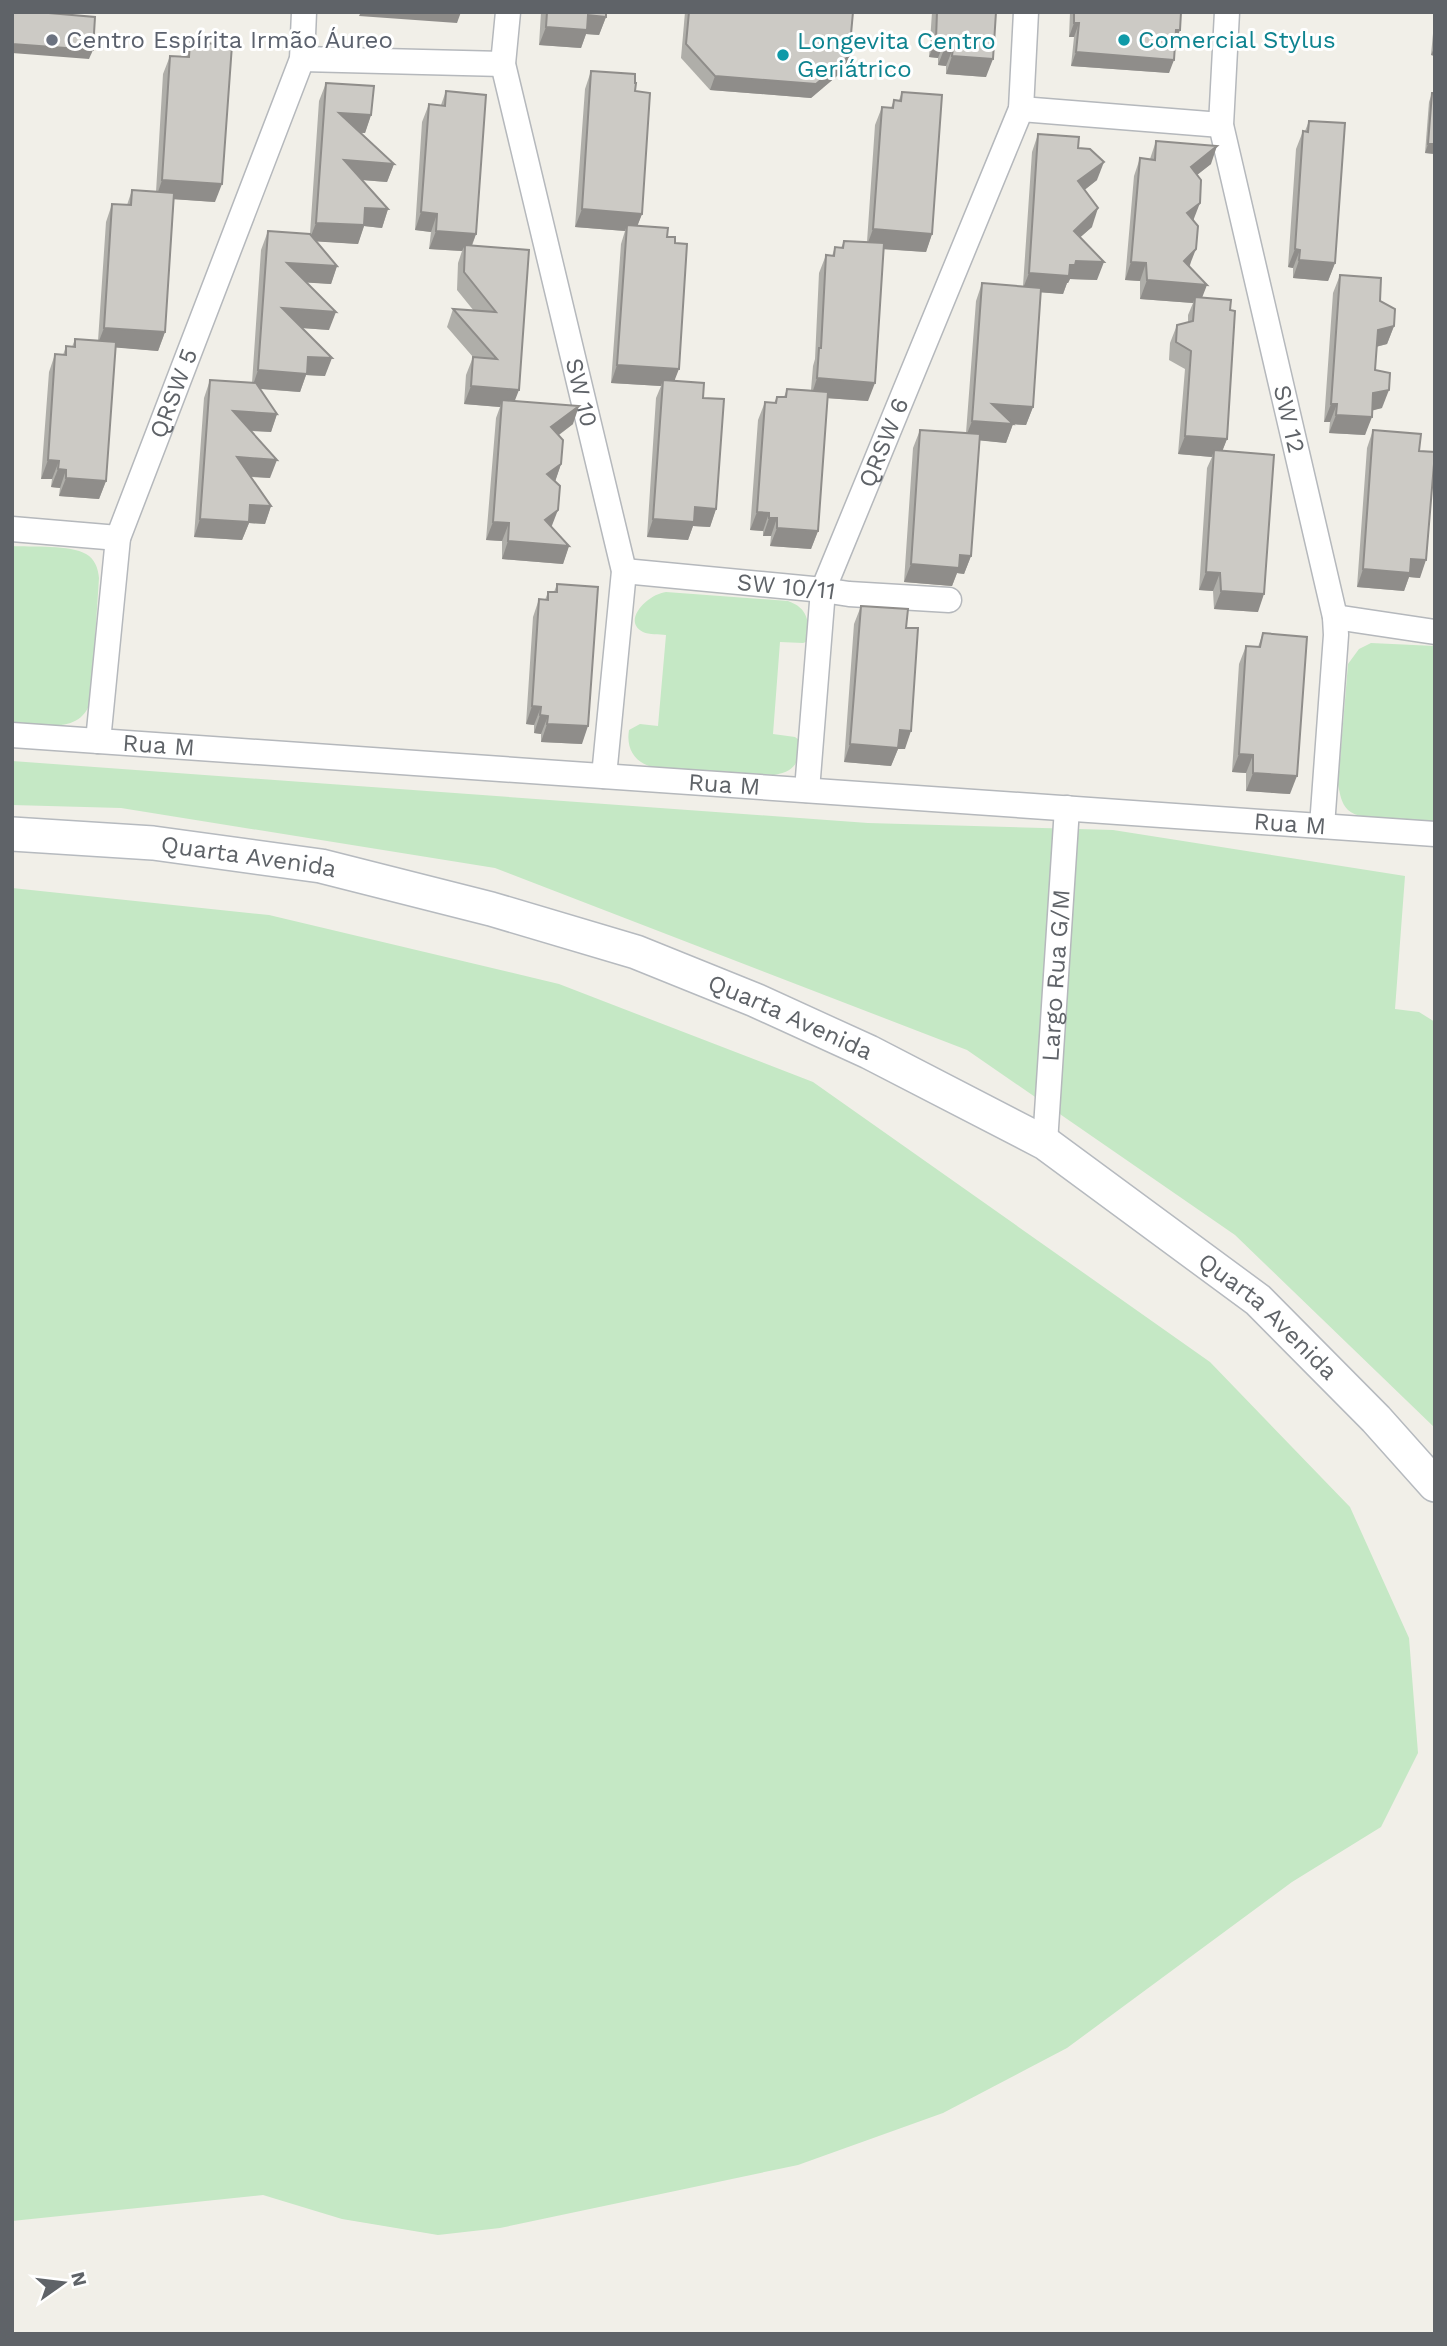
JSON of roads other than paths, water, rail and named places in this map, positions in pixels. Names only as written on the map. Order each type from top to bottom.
[{"type":"main road","name":"Quarta Avenida","points":[[12,834],[153,843],[321,866],[491,909],[636,952],[755,1000],[869,1052],[1045,1143],[1258,1300],[1376,1419],[1435,1485]]},
{"type":"street","name":"QRSW 5","points":[[98,740],[118,538],[302,60],[304,12]]},
{"type":"street","name":"SW 10","points":[[508,12],[503,64],[624,571],[604,776]]},
{"type":"street","name":"QRSW 6","points":[[807,790],[823,590],[1021,108],[1026,12]]},
{"type":"street","name":"SW 12","points":[[1227,12],[1221,125],[1335,617],[1336,635],[1322,826]]},
{"type":"street","points":[[302,60],[503,64]]},
{"type":"street","points":[[1021,108],[1221,125]]},
{"type":"street","points":[[12,529],[118,538]]},
{"type":"street","name":"SW 10/11","points":[[624,571],[849,594],[949,600]]},
{"type":"street","points":[[1335,617],[1435,632]]},
{"type":"street","name":"Rua M","points":[[12,735],[1435,834]]},
{"type":"street","name":"Largo Rua G/M","points":[[1045,1143],[1067,808]]},
{"type":"place","name":"Centro Espírita Irmão Áureo","points":[[52,40]]},
{"type":"place","name":"Comercial Stylus","points":[[1124,40]]},
{"type":"place","name":"Longevita Centro Geriátrico","points":[[783,55]]}]
